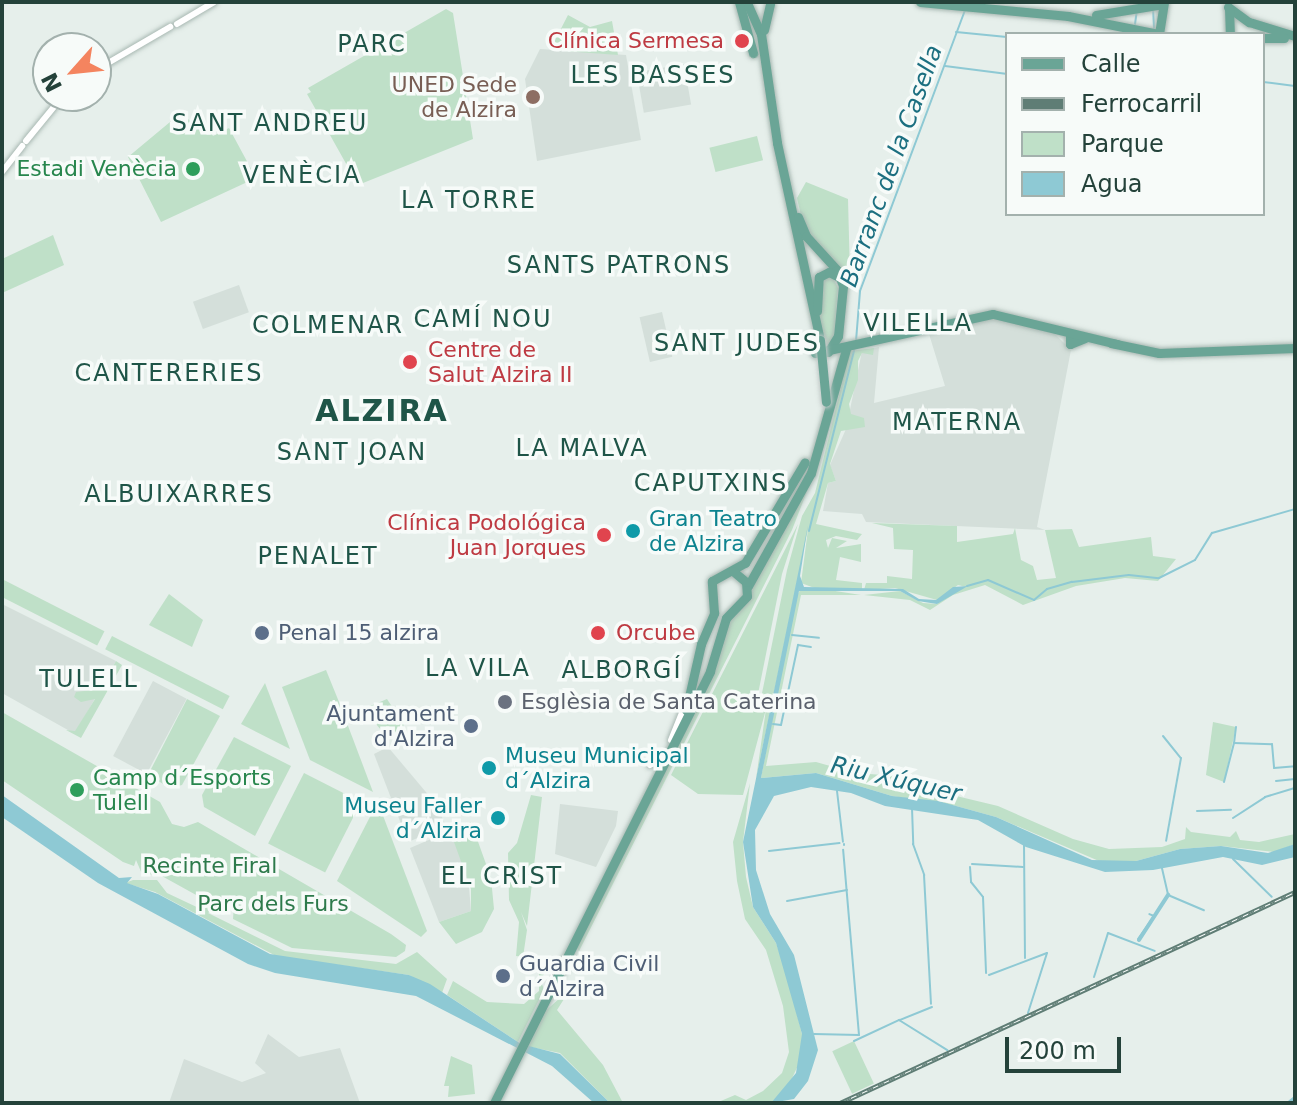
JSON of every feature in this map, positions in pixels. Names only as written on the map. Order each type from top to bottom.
[{"type":"main road","points":[[920,2],[1121,19],[1154,32]]},
{"type":"main road","points":[[743,3],[772,3],[764,34],[786,168],[817,311],[826,402],[820,448]]},
{"type":"main road","points":[[743,3],[753,53]]},
{"type":"main road","points":[[743,3],[758,21],[779,154],[820,340]]},
{"type":"main road","points":[[1121,19],[1160,4],[1156,32]]},
{"type":"main road","points":[[1227,4],[1230,32]]},
{"type":"main road","points":[[1227,4],[1249,22],[1295,37]]},
{"type":"main road","points":[[1265,38],[1295,37]]},
{"type":"main road","points":[[786,168],[804,232],[841,279],[840,324],[831,352]]},
{"type":"main road","points":[[817,311],[819,277],[829,272],[841,279]]},
{"type":"main road","points":[[815,356],[986,315],[1012,317],[1159,353],[1295,348]]},
{"type":"main road","points":[[1012,317],[1053,331],[1069,341]]},
{"type":"main road","points":[[1034,322],[1069,341],[1088,338]]},
{"type":"main road","points":[[494,1103],[710,671],[733,609],[745,600],[748,586],[794,507],[820,448],[853,347],[840,324]]},
{"type":"main road","points":[[772,516],[802,482],[822,436]]},
{"type":"main road","points":[[676,740],[714,601],[712,581],[745,563],[805,462]]},
{"type":"main road","points":[[733,571],[748,586]]},
{"type":"main road","points":[[714,601],[733,609]]},
{"type":"main road","points":[[500,1103],[502,1084]]},
{"type":"street","points":[[112,61],[214,2]]},
{"type":"street","points":[[2,172],[50,112]]},
{"type":"street","points":[[650,765],[660,762],[681,717],[701,644]]},
{"type":"shaded area","points":[[540,49],[626,55],[641,140],[537,161],[525,79]]},
{"type":"shaded area","points":[[684,64],[691,104],[644,113],[637,72]]},
{"type":"shaded area","points":[[239,285],[249,312],[203,329],[193,302]]},
{"type":"shaded area","points":[[662,312],[672,357],[650,362],[640,317]]},
{"type":"shaded area","points":[[994,318],[1055,334],[1071,350],[1037,527],[1045,530],[866,522],[862,514],[823,511],[828,483],[836,481],[830,465],[846,429],[862,351],[879,347],[874,403],[945,386],[929,334]]},
{"type":"shaded area","points":[[2,604],[116,661],[75,734],[2,693]]},
{"type":"shaded area","points":[[153,681],[187,699],[147,774],[113,756]]},
{"type":"shaded area","points":[[388,747],[436,804],[446,826],[408,842],[374,754]]},
{"type":"shaded area","points":[[560,804],[618,811],[616,826],[596,867],[555,854]]},
{"type":"shaded area","points":[[450,831],[468,875],[471,911],[439,922],[410,848]]},
{"type":"shaded area","points":[[268,1034],[299,1057],[340,1048],[360,1103],[169,1103],[184,1059],[242,1082],[266,1073],[255,1063]]},
{"type":"green space","points":[[446,9],[453,13],[473,139],[358,185],[307,94],[311,92],[308,88]]},
{"type":"green space","points":[[568,15],[590,27],[612,21],[618,55],[550,50]]},
{"type":"green space","name":"Estadi Venècia","points":[[182,112],[196,128],[206,124],[213,136],[229,128],[256,178],[161,222],[128,157]]},
{"type":"green space","points":[[757,136],[763,160],[716,172],[709,148]]},
{"type":"green space","points":[[806,182],[848,199],[850,276],[844,276],[815,245],[802,220],[797,198]]},
{"type":"green space","points":[[53,235],[64,265],[2,293],[2,259]]},
{"type":"green space","points":[[825,276],[833,278],[838,288],[834,338],[825,350],[818,307]]},
{"type":"green space","points":[[874,348],[873,355],[862,353],[858,361],[858,380],[849,404],[851,414],[864,418],[865,427],[841,431],[830,464],[836,481],[828,483],[816,524],[862,534],[857,540],[836,536],[826,540],[828,548],[832,538],[847,541],[836,548],[861,544],[861,562],[840,557],[836,580],[862,583],[862,590],[829,590],[861,595],[801,595],[766,766],[816,762],[855,773],[897,776],[927,789],[998,806],[1073,839],[1109,849],[1162,847],[1185,839],[1186,827],[1191,832],[1230,837],[1236,831],[1240,840],[1259,842],[1295,834],[1295,844],[1275,852],[1221,846],[1180,849],[1136,861],[1099,861],[996,817],[956,806],[892,796],[816,773],[761,778],[794,601],[800,590],[820,590],[801,583],[808,529],[756,779],[766,709],[743,795],[698,794],[671,775],[798,524],[782,574],[756,704],[751,702],[759,708],[787,570],[802,516],[815,493],[850,351]]},
{"type":"green space","points":[[811,481],[792,530],[579,951],[576,947],[670,760],[731,614],[748,602],[752,578],[775,548]]},
{"type":"green space","points":[[872,523],[957,526],[957,542],[1013,534],[1015,528],[1021,560],[1033,566],[1037,580],[1056,578],[1045,530],[1072,529],[1079,547],[1151,537],[1153,556],[1176,559],[1158,581],[1125,578],[1076,586],[1023,605],[985,585],[953,595],[930,610],[910,600],[864,595],[900,591],[923,603],[937,604],[951,591],[966,587],[958,585],[937,600],[895,588],[864,590],[866,583],[887,583],[887,576],[912,579],[913,550],[894,549],[893,528]]},
{"type":"green space","points":[[2,579],[104,631],[97,645],[2,597]]},
{"type":"green space","points":[[169,594],[203,620],[192,647],[149,625]]},
{"type":"green space","points":[[112,636],[230,696],[223,709],[105,649]]},
{"type":"green space","points":[[116,661],[122,665],[81,738],[66,730],[75,731],[95,699],[81,702],[74,697],[76,692],[100,689]]},
{"type":"green space","points":[[326,670],[373,792],[310,760],[282,687]]},
{"type":"green space","points":[[265,683],[290,749],[241,724]]},
{"type":"green space","points":[[187,699],[220,716],[182,785],[170,788],[148,775]]},
{"type":"green space","points":[[387,699],[404,725],[388,738],[363,709]]},
{"type":"green space","points":[[2,712],[160,802],[172,824],[184,827],[198,822],[391,934],[406,945],[405,951],[396,957],[292,948],[233,919],[234,905],[216,906],[160,875],[142,874],[136,860],[134,866],[123,862],[2,780]]},
{"type":"green space","points":[[1213,722],[1236,727],[1224,782],[1206,775]]},
{"type":"green space","points":[[234,737],[291,766],[255,836],[204,807],[202,795]]},
{"type":"green space","points":[[304,773],[361,802],[325,872],[268,843]]},
{"type":"green space","points":[[750,783],[743,842],[746,877],[753,907],[776,943],[786,972],[802,1034],[802,1057],[787,1089],[771,1103],[716,1103],[735,1095],[746,1100],[763,1091],[782,1073],[789,1052],[783,1006],[766,950],[745,919],[737,881],[733,842]]},
{"type":"green space","points":[[531,795],[542,797],[527,926],[521,912],[527,930],[523,957],[516,956],[519,922],[509,900],[508,853],[517,843]]},
{"type":"green space","points":[[374,809],[382,813],[427,931],[421,937],[337,881]]},
{"type":"green space","points":[[471,822],[491,878],[494,909],[482,932],[456,944],[439,922],[471,911],[471,889],[450,831]]},
{"type":"green space","points":[[157,880],[167,893],[203,910],[199,904],[215,909],[208,913],[285,951],[396,964],[417,952],[447,979],[442,993],[409,975],[276,956],[155,892],[125,883]]},
{"type":"green space","points":[[539,963],[548,964],[541,981],[544,990],[518,1042],[447,995],[453,981],[487,1002],[524,1004],[539,991]]},
{"type":"green space","points":[[571,988],[557,1010],[603,1065],[623,1103],[610,1103],[560,1053],[525,1046],[541,1015]]},
{"type":"green space","points":[[854,1041],[874,1084],[852,1094],[832,1051]]},
{"type":"green space","points":[[451,1056],[472,1065],[475,1094],[448,1097],[449,1086],[444,1086]]},
{"type":"water","points":[[808,525],[800,576],[804,587],[903,589],[919,599],[936,600],[953,587],[968,586],[937,604],[918,601],[900,591],[799,591],[761,778],[816,773],[892,796],[938,801],[996,817],[1092,860],[1136,861],[1180,849],[1221,846],[1268,853],[1295,844],[1295,857],[1262,865],[1223,857],[1153,870],[1105,872],[1026,847],[978,820],[885,806],[851,793],[811,787],[774,796],[755,830],[756,870],[770,914],[794,955],[818,1050],[808,1081],[794,1099],[771,1103],[796,1073],[802,1034],[776,943],[753,907],[743,842]]},
{"type":"water","points":[[2,795],[119,878],[132,877],[127,883],[158,894],[270,954],[409,975],[430,984],[521,1044],[560,1054],[610,1103],[594,1103],[552,1066],[416,996],[275,973],[248,964],[98,883],[2,817]]},
{"type":"waterway","points":[[1153,8],[1154,30]]},
{"type":"waterway","name":"Barranc de la Casella","points":[[856,341],[860,291],[965,10]]},
{"type":"waterway","points":[[1135,24],[1137,10]]},
{"type":"waterway","points":[[956,32],[1005,37]]},
{"type":"waterway","points":[[945,66],[1005,74]]},
{"type":"waterway","points":[[1265,82],[1295,86]]},
{"type":"waterway","name":"Barranc de la Casella","points":[[809,531],[855,347]]},
{"type":"waterway","points":[[967,586],[988,580],[1034,600],[1047,589],[1072,582],[1129,575],[1159,578],[1195,560],[1212,533],[1295,509]]},
{"type":"waterway","points":[[792,635],[819,638]]},
{"type":"waterway","points":[[773,724],[781,725],[798,645],[811,647]]},
{"type":"waterway","points":[[1236,727],[1234,743],[1272,744],[1274,768],[1295,766]]},
{"type":"waterway","points":[[1163,736],[1181,758],[1166,841]]},
{"type":"waterway","points":[[1224,782],[1234,743]]},
{"type":"waterway","points":[[1276,781],[1295,779]]},
{"type":"waterway","points":[[1233,818],[1265,797],[1295,788]]},
{"type":"waterway","points":[[837,791],[843,842]]},
{"type":"waterway","points":[[912,808],[913,844],[924,875],[931,1004]]},
{"type":"waterway","points":[[1197,811],[1231,810]]},
{"type":"waterway","points":[[769,851],[840,843]]},
{"type":"waterway","points":[[1024,844],[1025,958]]},
{"type":"waterway","points":[[814,1034],[859,1035],[843,850]]},
{"type":"waterway","points":[[1233,859],[1272,897]]},
{"type":"waterway","points":[[972,864],[1023,867]]},
{"type":"waterway","points":[[1161,864],[1168,895],[1204,910]]},
{"type":"waterway","points":[[970,867],[971,882],[983,897],[986,973]]},
{"type":"waterway","points":[[787,901],[847,890]]},
{"type":"waterway","points":[[1139,940],[1168,895]]},
{"type":"waterway","points":[[1138,939],[1154,916],[1149,914]]},
{"type":"waterway","points":[[1094,977],[1108,933],[1155,951]]},
{"type":"waterway","points":[[989,975],[1047,953],[1028,1013]]},
{"type":"waterway","points":[[932,1007],[899,1020],[947,1050]]},
{"type":"waterway","points":[[854,1041],[899,1020]]},
{"type":"waterway","name":"Riu Xúquer","points":[[1290,1103],[1295,1099]]},
{"type":"railway","points":[[840,1103],[1295,892]]},
{"type":"place","name":"Clínica Sermesa","points":[[742,41]]},
{"type":"place","name":"UNED Sede de Alzira","points":[[533,97]]},
{"type":"place","name":"Estadi Venècia","points":[[193,169]]},
{"type":"place","name":"Centre de Salut Alzira II","points":[[410,362]]},
{"type":"place","name":"Gran Teatro de Alzira","points":[[633,531]]},
{"type":"place","name":"Clínica Podológica Juan Jorques","points":[[604,535]]},
{"type":"place","name":"Penal 15 alzira","points":[[262,633]]},
{"type":"place","name":"Orcube","points":[[598,633]]},
{"type":"place","name":"Esglèsia de Santa Caterina","points":[[505,702]]},
{"type":"place","name":"Ajuntament d'Alzira","points":[[471,726]]},
{"type":"place","name":"Museu Municipal d´Alzira","points":[[489,768]]},
{"type":"place","name":"Camp d´Esports Tulell","points":[[77,790]]},
{"type":"place","name":"Museu Faller d´Alzira","points":[[498,818]]},
{"type":"place","name":"Guardia Civil d´Alzira","points":[[503,976]]},
{"type":"district","name":"PARC","points":[[372,45]]},
{"type":"district","name":"LES BASSES","points":[[653,76]]},
{"type":"district","name":"SANT ANDREU","points":[[270,124]]},
{"type":"district","name":"VENÈCIA","points":[[302,176]]},
{"type":"district","name":"LA TORRE","points":[[469,201]]},
{"type":"district","name":"SANTS PATRONS","points":[[619,266]]},
{"type":"district","name":"CAMÍ NOU","points":[[483,320]]},
{"type":"district","name":"VILELLA","points":[[918,324]]},
{"type":"district","name":"COLMENAR","points":[[328,326]]},
{"type":"district","name":"SANT JUDES","points":[[737,344]]},
{"type":"district","name":"CANTERERIES","points":[[169,374]]},
{"type":"district","name":"ALZIRA","points":[[382,411]]},
{"type":"district","name":"MATERNA","points":[[957,423]]},
{"type":"district","name":"LA MALVA","points":[[582,449]]},
{"type":"district","name":"SANT JOAN","points":[[352,453]]},
{"type":"district","name":"CAPUTXINS","points":[[711,484]]},
{"type":"district","name":"ALBUIXARRES","points":[[179,495]]},
{"type":"district","name":"PENALET","points":[[318,557]]},
{"type":"district","name":"LA VILA","points":[[478,669]]},
{"type":"district","name":"ALBORGÍ","points":[[622,671]]},
{"type":"district","name":"TULELL","points":[[89,680]]},
{"type":"district","name":"EL CRIST","points":[[502,877]]},
{"type":"park label","name":"Recinte Firal","points":[[210,866]]},
{"type":"park label","name":"Parc dels Furs","points":[[273,904]]}]
